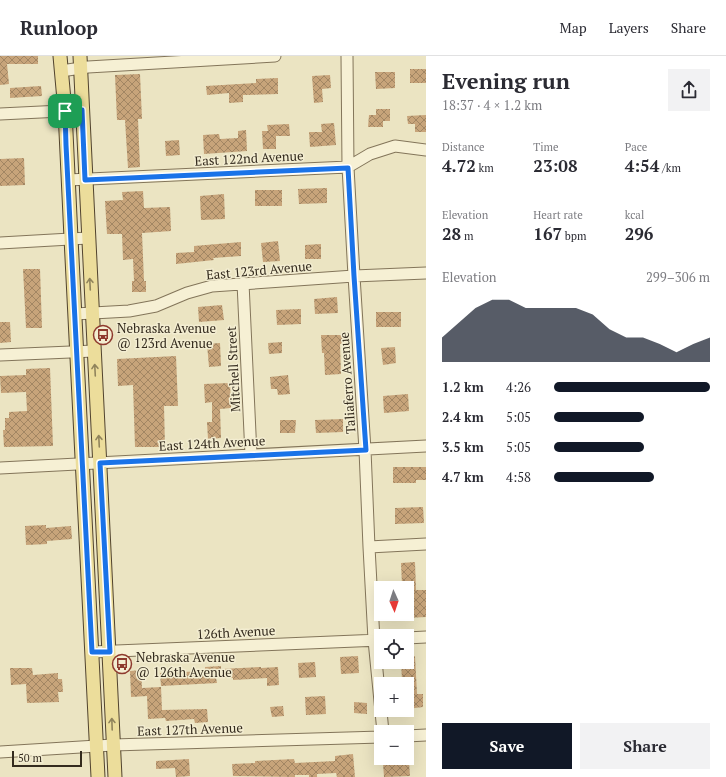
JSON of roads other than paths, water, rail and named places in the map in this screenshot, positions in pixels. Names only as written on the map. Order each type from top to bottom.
[{"type":"main road","points":[[60,56],[65,111],[98,777]]},
{"type":"main road","points":[[80,62],[115,777]]},
{"type":"street","points":[[61,71],[80,62],[275,56]]},
{"type":"street","name":"Taliaferro Avenue","points":[[347,56],[348,168],[366,450],[369,548],[377,629]]},
{"type":"street","points":[[0,114],[82,110]]},
{"type":"street","name":"East 122nd Avenue","points":[[68,180],[348,168],[370,154],[395,146],[426,150]]},
{"type":"street","points":[[0,242],[88,238]]},
{"type":"street","name":"East 123rd Avenue","points":[[75,314],[129,311],[156,306],[187,293],[212,286],[354,276],[426,273]]},
{"type":"street","name":"Mitchell Street","points":[[244,283],[251,455]]},
{"type":"street","points":[[0,355],[94,350]]},
{"type":"street","name":"East 124th Avenue","points":[[0,468],[426,446]]},
{"type":"street","points":[[369,548],[426,544]]},
{"type":"street","points":[[414,638],[426,637]]},
{"type":"street","name":"126th Avenue","points":[[92,652],[374,640]]},
{"type":"street","name":"Taliaferro Avenue","points":[[380,669],[383,725]]},
{"type":"street","points":[[414,736],[426,735]]},
{"type":"street","name":"East 127th Avenue","points":[[0,752],[97,746],[374,737]]},
{"type":"place","name":"Nebraska Avenue @ 123rd Avenue","points":[[103,335]]},
{"type":"place","name":"Nebraska Avenue @ 126th Avenue","points":[[122,664]]}]
